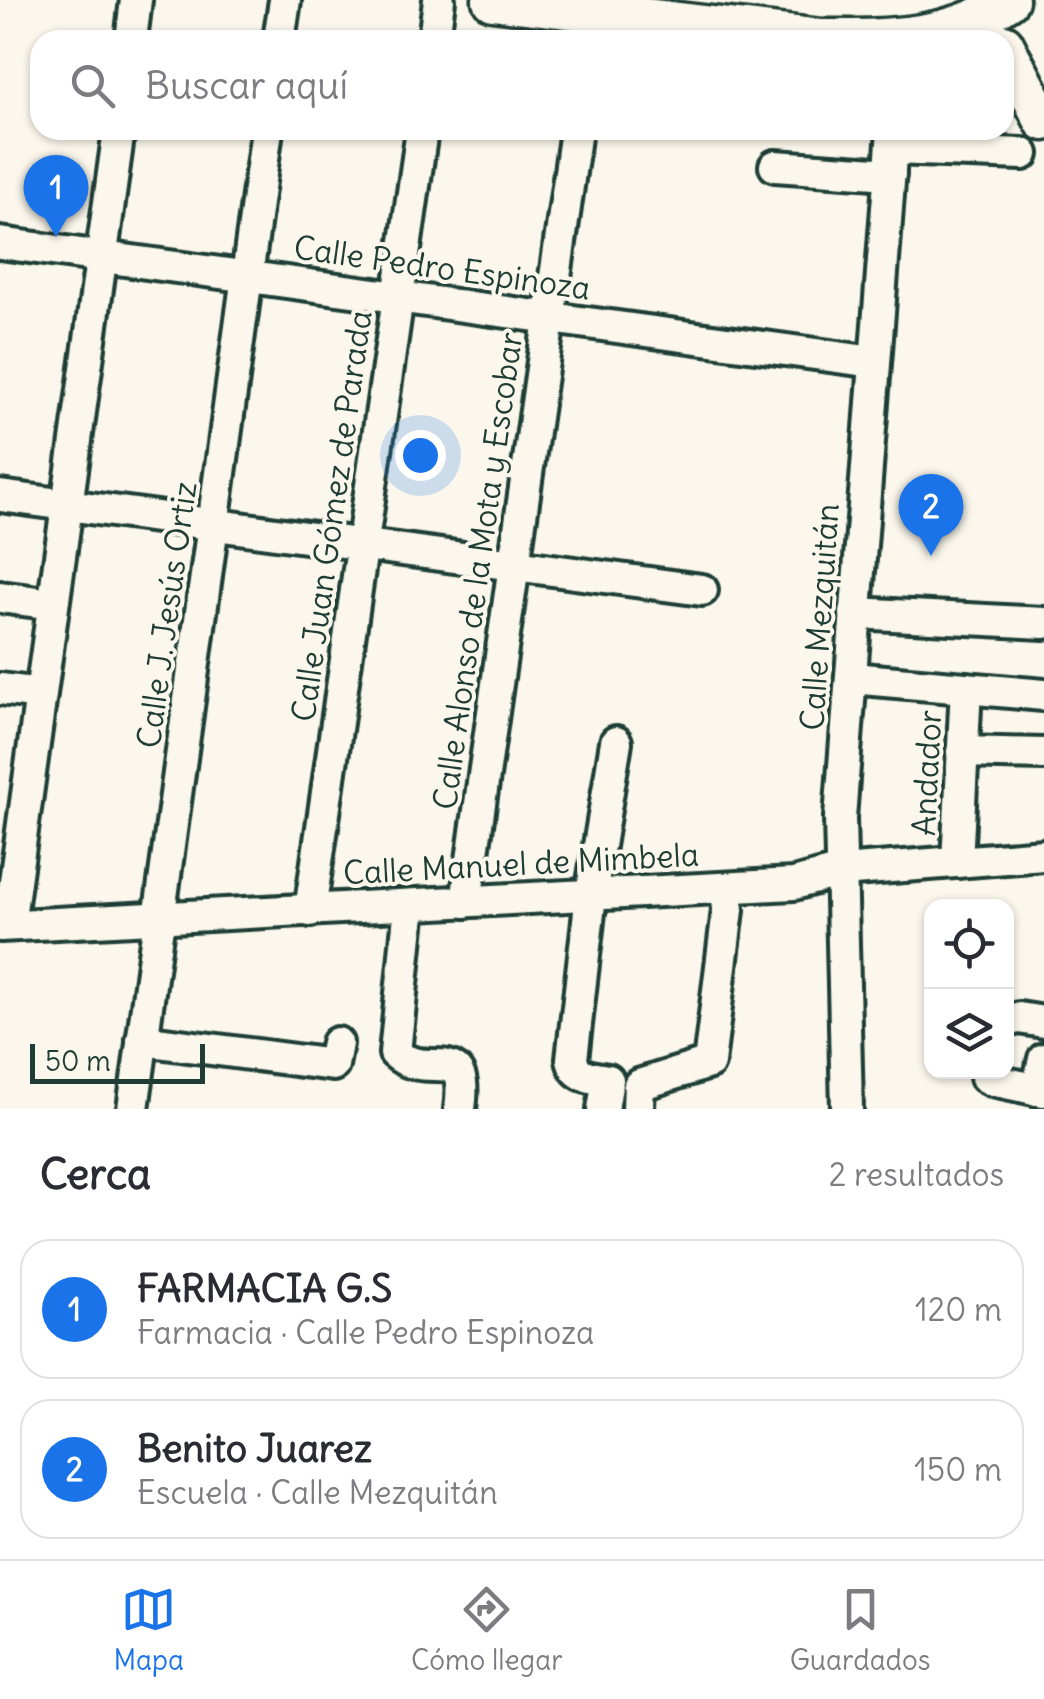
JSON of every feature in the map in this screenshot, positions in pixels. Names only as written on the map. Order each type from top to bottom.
[{"type":"main road","points":[[492,0],[590,26],[658,30]]},
{"type":"main road","points":[[1010,30],[1044,6]]},
{"type":"main road","points":[[946,30],[959,27],[996,30]]},
{"type":"main road","points":[[1014,44],[1044,121]]},
{"type":"street","points":[[132,30],[136,0]]},
{"type":"street","points":[[280,30],[284,0]]},
{"type":"street","points":[[435,30],[439,0]]},
{"type":"street","points":[[4,926],[13,796],[41,694],[118,140]]},
{"type":"street","name":"Calle J. Jesús Ortiz","points":[[133,1109],[216,526],[266,140]]},
{"type":"street","name":"Calle Juan Gómez de Parada","points":[[310,911],[421,140]]},
{"type":"street","name":"Calle Alonso de la Mota y Escobar","points":[[466,902],[575,140]]},
{"type":"street","points":[[775,166],[892,151],[1023,154]]},
{"type":"street","name":"Calle Mezquitán","points":[[847,1109],[840,818],[892,151]]},
{"type":"street","name":"Calle Pedro Espinoza","points":[[0,244],[874,362]]},
{"type":"street","points":[[0,496],[702,590]]},
{"type":"street","points":[[0,597],[54,604]]},
{"type":"street","points":[[855,612],[1044,623]]},
{"type":"street","points":[[850,678],[1044,694]]},
{"type":"street","name":"Andador","points":[[957,862],[966,688]]},
{"type":"street","points":[[0,689],[41,694]]},
{"type":"street","points":[[603,1109],[608,1080],[580,1074],[572,1059],[590,896],[616,742]]},
{"type":"street","points":[[962,752],[1044,754]]},
{"type":"street","name":"Calle Manuel de Mimbela","points":[[4,926],[794,884],[841,872],[1044,855]]},
{"type":"street","points":[[638,1109],[639,1086],[709,1064],[728,910],[726,888]]},
{"type":"street","points":[[410,906],[395,1053],[403,1061],[454,1068],[460,1073],[464,1083],[460,1109]]},
{"type":"street","points":[[1014,1019],[1044,1022]]},
{"type":"street","points":[[142,1040],[333,1064],[337,1043]]},
{"type":"street","points":[[990,1079],[1041,1090],[1044,1059]]},
{"type":"place","name":"FARMACIA G.S","points":[[56,237]]},
{"type":"place","name":"Benito Juarez","points":[[931,556]]}]
